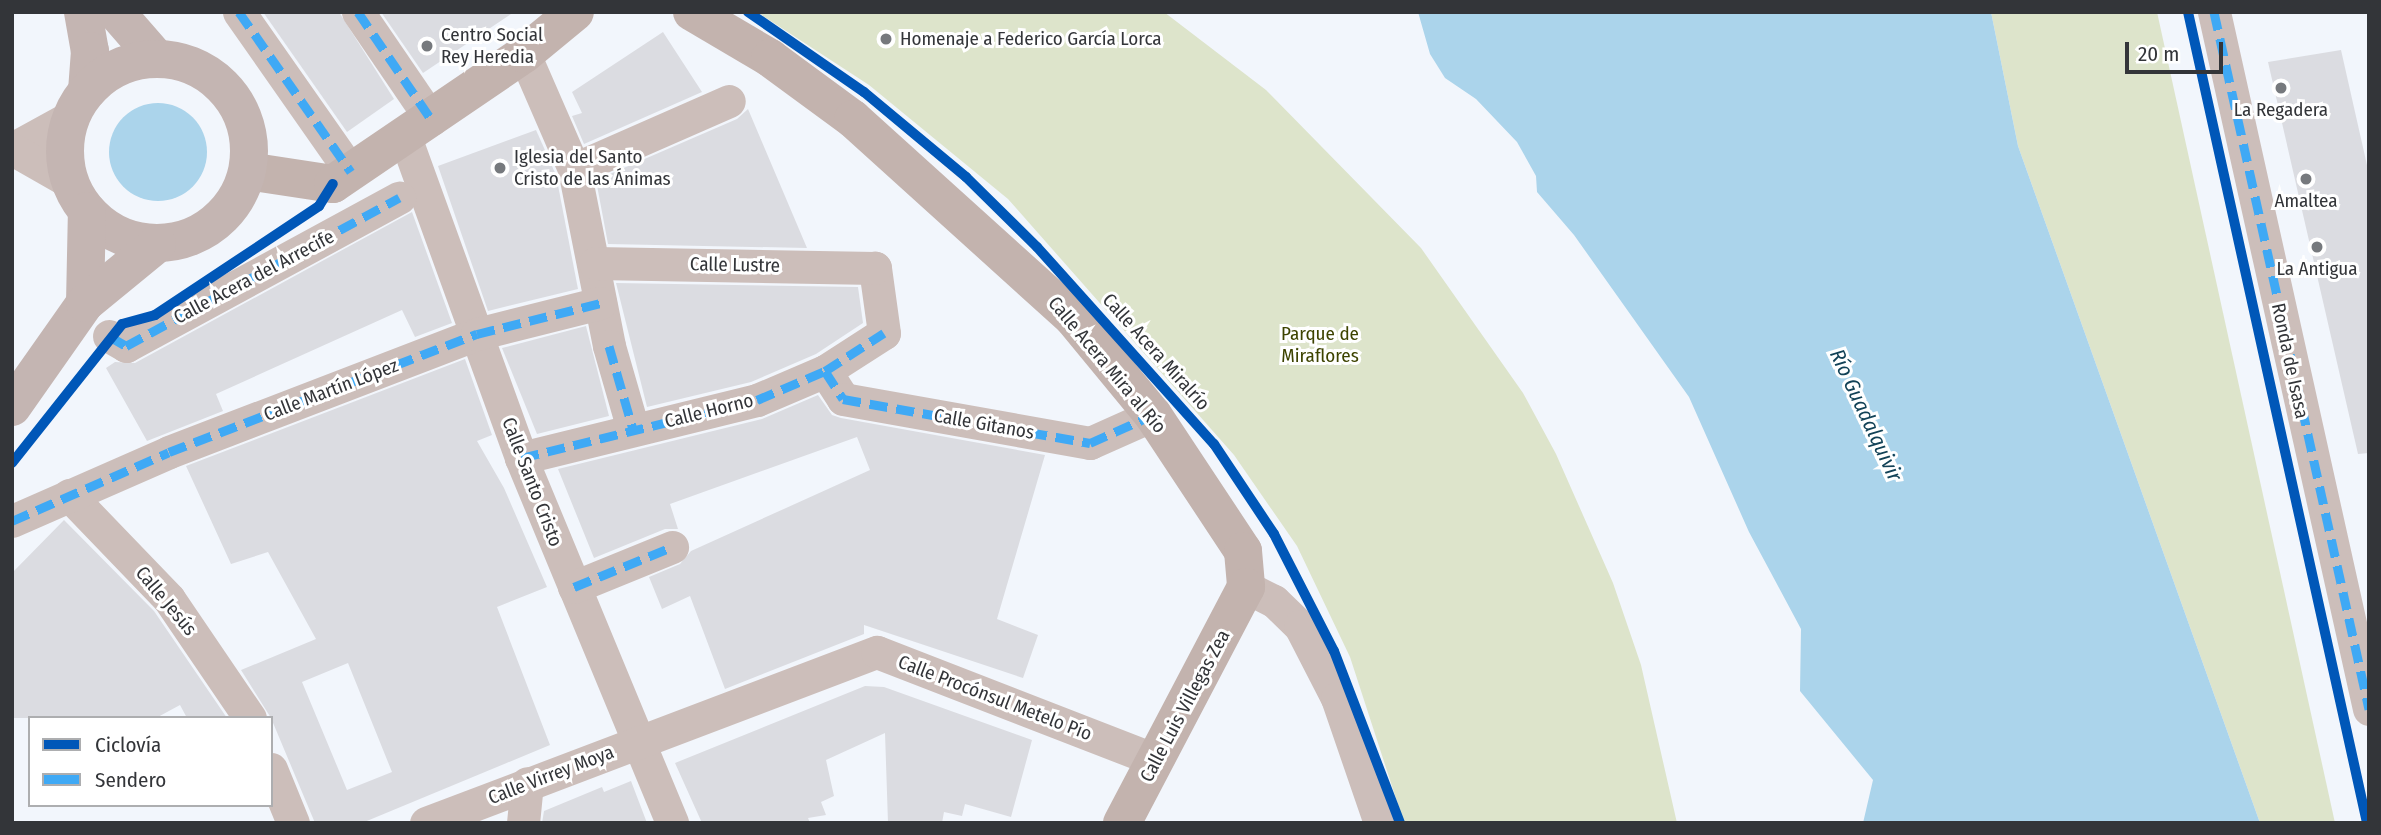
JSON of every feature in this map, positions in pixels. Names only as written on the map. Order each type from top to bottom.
[{"type":"main road","points":[[83,12],[90,51],[80,104],[66,138],[78,197],[85,303]]},
{"type":"main road","points":[[116,12],[157,58]]},
{"type":"main road","points":[[78,197],[106,229],[131,240],[157,244],[188,239],[215,223],[236,200],[248,171],[250,143],[243,116],[229,93],[196,68],[157,58],[131,62],[107,74],[80,104]]},
{"type":"main road","points":[[12,407],[85,303],[157,244]]},
{"type":"street","points":[[239,12],[351,172]]},
{"type":"street","name":"Calle Santo Cristo","points":[[358,12],[418,128],[477,334],[521,458],[672,823]]},
{"type":"street","points":[[248,171],[333,184],[524,54],[575,12]]},
{"type":"street","name":"Calle Acera Mira al Río","points":[[692,12],[770,58],[853,119],[1073,318],[1153,415],[1243,551],[1246,587]]},
{"type":"street","name":"Ronda de Isasa","points":[[2214,12],[2369,709]]},
{"type":"street","points":[[524,54],[574,169],[595,263],[609,345],[633,429]]},
{"type":"street","points":[[574,169],[729,101]]},
{"type":"street","points":[[78,197],[12,149],[80,104]]},
{"type":"street","name":"Calle Acera del Arrecife","points":[[110,335],[126,346],[400,198]]},
{"type":"street","name":"Calle Lustre","points":[[595,263],[875,268],[884,332]]},
{"type":"street","name":"Calle Martín López","points":[[12,521],[69,495],[477,334],[600,303]]},
{"type":"street","name":"Calle Horno","points":[[521,458],[757,400],[825,371],[884,332]]},
{"type":"street","name":"Calle Gitanos","points":[[825,371],[843,399],[1090,443],[1153,415]]},
{"type":"street","name":"Calle Jesús","points":[[69,495],[169,599],[249,716]]},
{"type":"street","points":[[574,587],[672,547]]},
{"type":"street","points":[[1246,587],[1274,601],[1300,626],[1338,698],[1380,823]]},
{"type":"street","name":"Calle Luis Villegas Zea","points":[[1122,823],[1246,587]]},
{"type":"street","name":"Calle Procónsul Metelo Pío","points":[[638,743],[877,652],[1156,760]]},
{"type":"street","name":"Calle Virrey Moya","points":[[426,823],[638,743]]},
{"type":"street","points":[[273,774],[293,823]]},
{"type":"street","points":[[523,823],[527,783]]},
{"type":"green space","name":"Parque de Miraflores","points":[[757,12],[1164,12],[1266,90],[1421,248],[1523,393],[1556,454],[1613,583],[1641,665],[1677,823],[1404,823],[1350,657],[1297,546],[1234,455],[1008,199],[869,85]]},
{"type":"green space","points":[[1991,12],[2157,12],[2335,823],[2260,823],[2018,146]]},
{"type":"water","name":"Río Guadalquivir","points":[[1418,12],[1991,12],[2018,146],[2260,823],[1863,823],[1873,780],[1800,691],[1801,629],[1749,532],[1689,397],[1574,235],[1537,192],[1536,176],[1517,142],[1476,99],[1445,78],[1430,54]]},
{"type":"water","points":[[158,103],[177,107],[192,118],[203,133],[207,152],[203,171],[192,186],[177,197],[158,201],[139,197],[124,186],[113,171],[109,152],[113,133],[124,118],[139,107]]},
{"type":"building","points":[[263,12],[339,12],[394,99],[347,132]]},
{"type":"building","name":"Centro Social Rey Heredia","points":[[381,12],[514,12],[423,73]]},
{"type":"building","points":[[663,32],[702,92],[584,144],[572,116],[582,113],[572,92]]},
{"type":"building","points":[[2341,50],[2369,174],[2369,453],[2358,454],[2268,62]]},
{"type":"building","points":[[748,109],[807,248],[608,244],[596,180],[737,119]]},
{"type":"building","points":[[536,130],[556,175],[578,289],[488,311],[438,166]]},
{"type":"building","points":[[412,212],[452,323],[415,337],[402,310],[216,394],[223,411],[147,441],[106,368],[115,362],[135,363]]},
{"type":"building","points":[[616,283],[858,287],[863,323],[816,354],[751,382],[647,407]]},
{"type":"building","points":[[586,326],[609,416],[537,434],[502,348]]},
{"type":"building","points":[[465,359],[492,435],[477,441],[504,488],[547,587],[497,607],[550,745],[362,823],[315,823],[273,723],[273,716],[270,716],[241,670],[316,639],[268,552],[231,564],[186,466]],"holes":[[[348,663],[392,772],[347,790],[302,682]]]},
{"type":"building","points":[[818,395],[832,415],[841,418],[1045,455],[997,619],[1038,635],[1023,678],[864,625],[864,634],[725,689],[690,596],[662,609],[649,577],[680,564],[691,551],[870,470],[857,437],[670,504],[678,529],[665,529],[594,558],[558,469],[762,419]]},
{"type":"building","points":[[64,520],[154,611],[226,716],[186,716],[180,705],[160,716],[12,718],[12,573]]},
{"type":"building","points":[[865,686],[884,687],[1032,740],[1011,817],[965,804],[962,816],[944,812],[942,823],[888,823],[885,733],[826,760],[834,796],[821,802],[826,815],[808,818],[810,823],[702,823],[675,763]]},
{"type":"building","points":[[631,781],[647,823],[542,823],[544,811],[602,787],[604,792]]},
{"type":"marked path","points":[[239,12],[351,172]]},
{"type":"marked path","points":[[358,12],[431,119]]},
{"type":"marked path","points":[[2214,12],[2369,709]]},
{"type":"marked path","points":[[109,336],[126,346],[399,198]]},
{"type":"marked path","points":[[12,521],[169,452],[477,334],[600,303]]},
{"type":"marked path","points":[[521,458],[757,400],[825,371],[884,333]]},
{"type":"marked path","points":[[609,346],[633,429]]},
{"type":"marked path","points":[[825,371],[843,399],[1090,443],[1153,415]]},
{"type":"marked path","points":[[574,587],[672,547]]},
{"type":"cycle path","name":"Calle Acera Miralrío","points":[[748,12],[864,92],[966,177],[1037,247],[1214,444],[1274,534],[1334,651],[1400,823]]},
{"type":"cycle path","points":[[2188,12],[2367,823]]},
{"type":"cycle path","points":[[12,463],[122,324],[155,315],[319,206],[333,184]]},
{"type":"place","name":"Homenaje a Federico García Lorca","points":[[886,39]]},
{"type":"place","name":"Centro Social Rey Heredia","points":[[427,46]]},
{"type":"place","name":"La Regadera","points":[[2281,88]]},
{"type":"place","name":"Iglesia del Santo Cristo de las Ánimas","points":[[500,168]]},
{"type":"place","name":"Amaltea","points":[[2306,179]]},
{"type":"place","name":"La Antigua","points":[[2317,247]]}]
